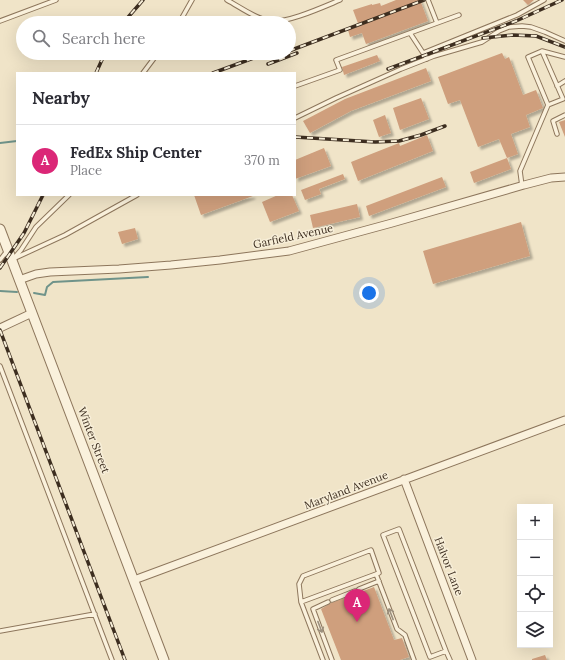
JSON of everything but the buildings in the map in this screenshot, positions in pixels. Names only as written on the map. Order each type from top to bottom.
[{"type":"street","name":"Garfield Avenue","points":[[19,280],[36,274],[50,272],[178,265],[289,251],[551,178],[565,177]]},
{"type":"street","name":"Winter Street","points":[[0,229],[134,580],[139,603],[164,660]]},
{"type":"street","points":[[0,328],[32,313]]},
{"type":"street","name":"Maryland Avenue","points":[[134,580],[565,420]]},
{"type":"street","name":"Halvor Lane","points":[[404,479],[472,660]]},
{"type":"lane","points":[[0,22],[56,0]]},
{"type":"lane","points":[[183,16],[192,0]]},
{"type":"lane","points":[[230,0],[257,16]]},
{"type":"lane","points":[[295,16],[340,0]]},
{"type":"lane","points":[[428,0],[437,23]]},
{"type":"lane","points":[[423,53],[524,12],[544,0]]},
{"type":"lane","points":[[296,86],[340,70],[336,60],[459,15]]},
{"type":"lane","points":[[505,20],[508,28]]},
{"type":"lane","points":[[296,118],[346,93],[401,69],[427,59],[482,42],[499,31],[508,28],[517,26],[531,27],[565,41]]},
{"type":"lane","points":[[410,33],[427,59]]},
{"type":"lane","points":[[522,186],[520,171],[548,106],[563,99],[542,52]]},
{"type":"lane","points":[[548,106],[528,57],[542,52],[565,58]]},
{"type":"lane","points":[[144,72],[153,60]]},
{"type":"lane","points":[[557,86],[565,81]]},
{"type":"lane","points":[[557,134],[553,121],[565,115]]},
{"type":"lane","points":[[12,260],[21,250],[36,227],[67,196]]},
{"type":"lane","points":[[12,260],[61,237],[135,196]]},
{"type":"lane","points":[[0,260],[8,250]]},
{"type":"lane","points":[[0,366],[112,660]]},
{"type":"lane","points":[[446,651],[430,656],[384,535],[399,530],[450,660]]},
{"type":"lane","points":[[301,602],[379,573],[371,550],[303,576],[299,584],[301,602],[323,660]]},
{"type":"lane","points":[[376,574],[397,629],[405,635],[414,660]]},
{"type":"lane","points":[[332,660],[313,608],[379,581]]},
{"type":"lane","points":[[0,631],[95,614]]},
{"type":"waterway","points":[[0,143],[16,141]]},
{"type":"waterway","points":[[34,293],[45,295],[47,287],[53,282],[148,277]]},
{"type":"waterway","points":[[0,291],[17,292]]},
{"type":"railway","points":[[129,16],[143,0]]},
{"type":"railway","points":[[296,48],[424,0]]},
{"type":"railway","points":[[388,69],[516,21],[562,0]]},
{"type":"railway","points":[[483,38],[513,35],[536,36],[565,47]]},
{"type":"railway","points":[[96,72],[102,60]]},
{"type":"railway","points":[[216,72],[248,60]]},
{"type":"railway","points":[[268,64],[279,60]]},
{"type":"railway","points":[[296,137],[375,142],[399,141],[445,126]]},
{"type":"railway","points":[[0,268],[24,233],[42,196]]},
{"type":"railway","points":[[0,330],[125,660]]},
{"type":"place","name":"FedEx Ship Center","points":[[357,622]]}]
